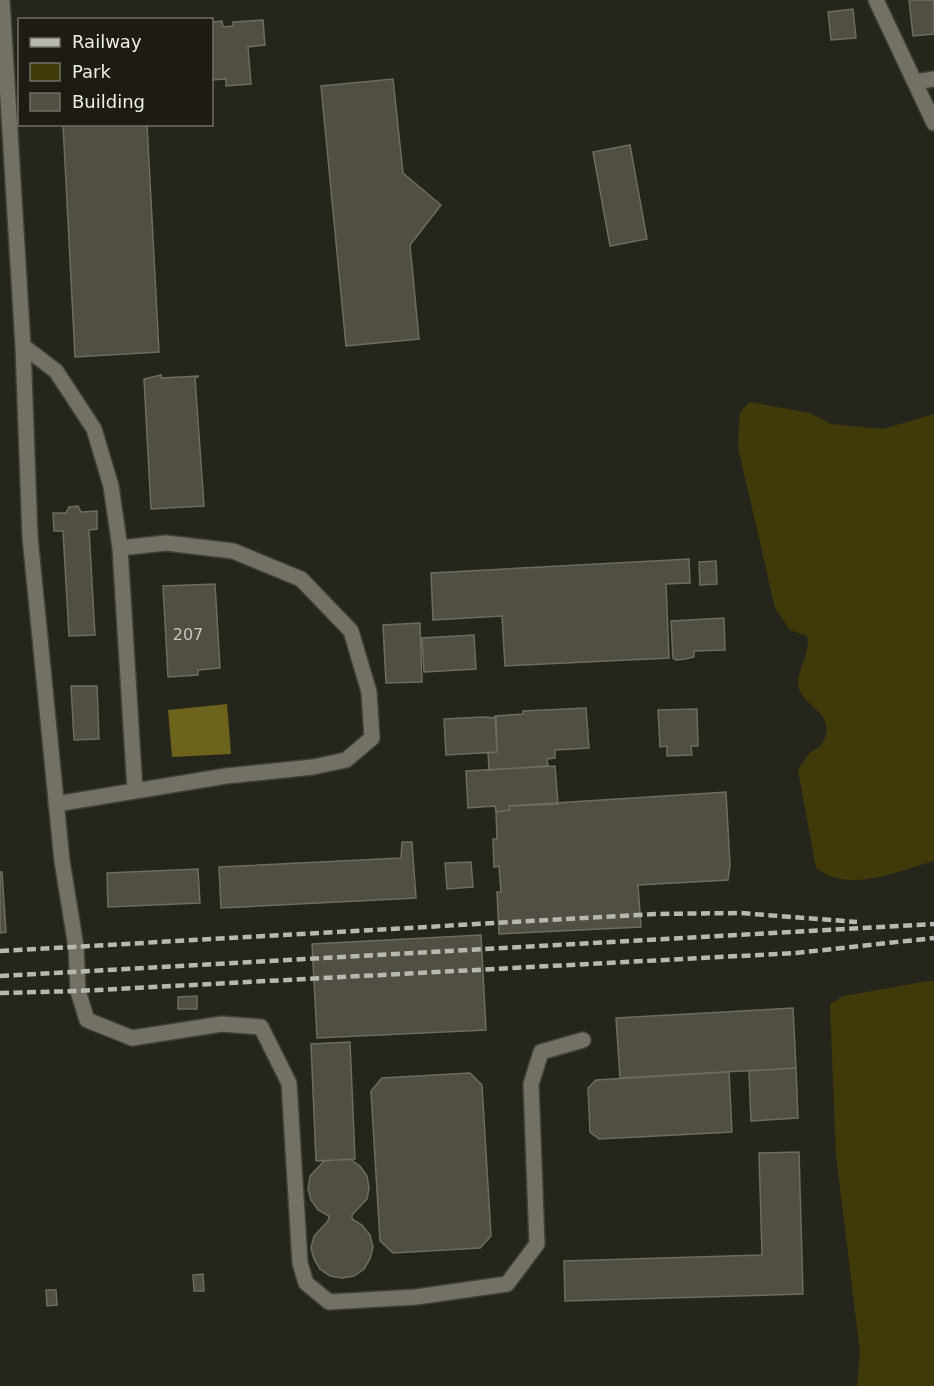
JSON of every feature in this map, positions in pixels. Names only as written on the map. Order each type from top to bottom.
[{"type":"lane","points":[[3,0],[5,124],[23,346],[30,537],[56,804],[76,947],[78,991],[87,1020],[132,1038],[222,1023],[261,1027],[289,1083],[300,1263],[306,1283],[329,1302],[416,1297],[507,1284],[537,1244],[531,1084],[534,1073],[541,1052],[583,1040]]},
{"type":"lane","points":[[876,0],[934,123]]},
{"type":"lane","points":[[915,82],[934,79]]},
{"type":"lane","points":[[0,144],[5,124]]},
{"type":"lane","points":[[23,346],[57,371],[94,429],[111,486],[120,548],[135,790]]},
{"type":"lane","points":[[56,804],[226,776],[313,767],[346,760],[372,738],[369,692],[351,631],[301,579],[233,551],[166,543],[120,548]]},
{"type":"green space","points":[[750,402],[810,413],[831,424],[883,429],[934,414],[934,861],[858,880],[829,876],[816,868],[798,770],[807,756],[823,742],[826,723],[799,690],[798,682],[807,648],[807,636],[790,630],[775,608],[738,447],[740,412]]},
{"type":"green space","points":[[934,981],[934,1386],[857,1386],[860,1352],[836,1155],[830,1004],[844,996]]},
{"type":"shaded area","points":[[227,704],[231,754],[172,757],[168,710]]},
{"type":"building","points":[[909,0],[934,0],[934,34],[913,36]]},
{"type":"building","points":[[853,9],[856,38],[831,40],[828,12]]},
{"type":"building","points":[[263,20],[265,45],[248,47],[251,84],[226,86],[226,79],[213,80],[213,22],[222,21],[223,27],[233,26],[233,22]]},
{"type":"building","points":[[393,79],[403,173],[441,205],[410,245],[419,339],[346,346],[321,86]]},
{"type":"building","points":[[63,126],[147,126],[159,352],[75,357]]},
{"type":"building","points":[[630,145],[647,239],[610,246],[593,152]]},
{"type":"building","points":[[161,375],[161,378],[199,376],[195,378],[204,506],[151,509],[144,379]]},
{"type":"building","points":[[78,506],[81,512],[97,511],[97,529],[89,530],[95,635],[69,636],[63,531],[54,531],[53,513],[66,513],[69,507]]},
{"type":"building","points":[[689,559],[690,583],[666,584],[669,658],[505,666],[502,616],[433,620],[431,573]]},
{"type":"building","points":[[716,561],[717,584],[700,585],[699,562]]},
{"type":"building","points":[[215,584],[220,668],[198,670],[198,675],[168,677],[163,586]]},
{"type":"building","points":[[724,618],[725,650],[694,651],[694,657],[676,660],[673,658],[671,621]]},
{"type":"building","points":[[420,623],[422,682],[386,683],[383,625]]},
{"type":"building","points":[[474,635],[476,669],[424,672],[422,638]]},
{"type":"building","points":[[71,686],[97,686],[99,739],[74,740]]},
{"type":"building","points":[[586,708],[589,748],[555,750],[555,758],[547,759],[548,766],[489,770],[488,753],[497,752],[495,716],[523,714],[523,711]]},
{"type":"building","points":[[697,709],[698,746],[691,746],[692,755],[667,756],[667,746],[660,747],[658,710]]},
{"type":"building","points":[[496,718],[497,752],[446,755],[444,719]]},
{"type":"building","points":[[555,766],[558,804],[509,806],[510,810],[496,812],[495,806],[468,808],[466,771]]},
{"type":"building","points":[[726,792],[730,865],[728,880],[638,885],[641,927],[499,934],[497,892],[501,892],[499,866],[494,867],[493,839],[497,839],[496,812],[510,810],[509,806]]},
{"type":"building","points":[[402,842],[412,842],[416,898],[221,908],[219,867],[401,858]]},
{"type":"building","points":[[471,862],[473,887],[447,889],[445,863]]},
{"type":"building","points":[[198,869],[200,903],[108,907],[107,873]]},
{"type":"building","points":[[0,872],[2,872],[6,932],[0,933]]},
{"type":"building","points":[[481,935],[486,1030],[317,1038],[312,944]]},
{"type":"building","points":[[197,996],[197,1009],[178,1009],[178,997]]},
{"type":"building","points":[[793,1008],[796,1068],[620,1078],[616,1018]]},
{"type":"building","points":[[350,1042],[355,1159],[316,1161],[311,1044]]},
{"type":"building","points":[[796,1068],[798,1118],[751,1121],[749,1071]]},
{"type":"building","points":[[729,1072],[732,1132],[599,1139],[590,1132],[588,1088],[596,1080]]},
{"type":"building","points":[[470,1073],[482,1085],[491,1236],[480,1248],[393,1253],[380,1241],[371,1091],[382,1078]]},
{"type":"building","points":[[799,1152],[803,1294],[565,1301],[564,1261],[762,1255],[759,1153]]},
{"type":"building","points":[[350,1159],[360,1166],[367,1176],[369,1188],[367,1199],[352,1215],[352,1219],[362,1225],[370,1235],[373,1247],[364,1269],[354,1276],[342,1278],[330,1276],[320,1269],[314,1259],[311,1248],[314,1236],[328,1221],[329,1216],[318,1210],[311,1200],[308,1189],[310,1176],[324,1161]]},
{"type":"building","points":[[203,1274],[204,1291],[194,1291],[193,1275]]},
{"type":"building","points":[[46,1290],[56,1290],[57,1305],[47,1306]]},
{"type":"railway","points":[[0,951],[655,914],[740,913],[857,922]]},
{"type":"railway","points":[[0,976],[934,924]]},
{"type":"railway","points":[[0,993],[78,991],[796,953],[934,938]]}]
